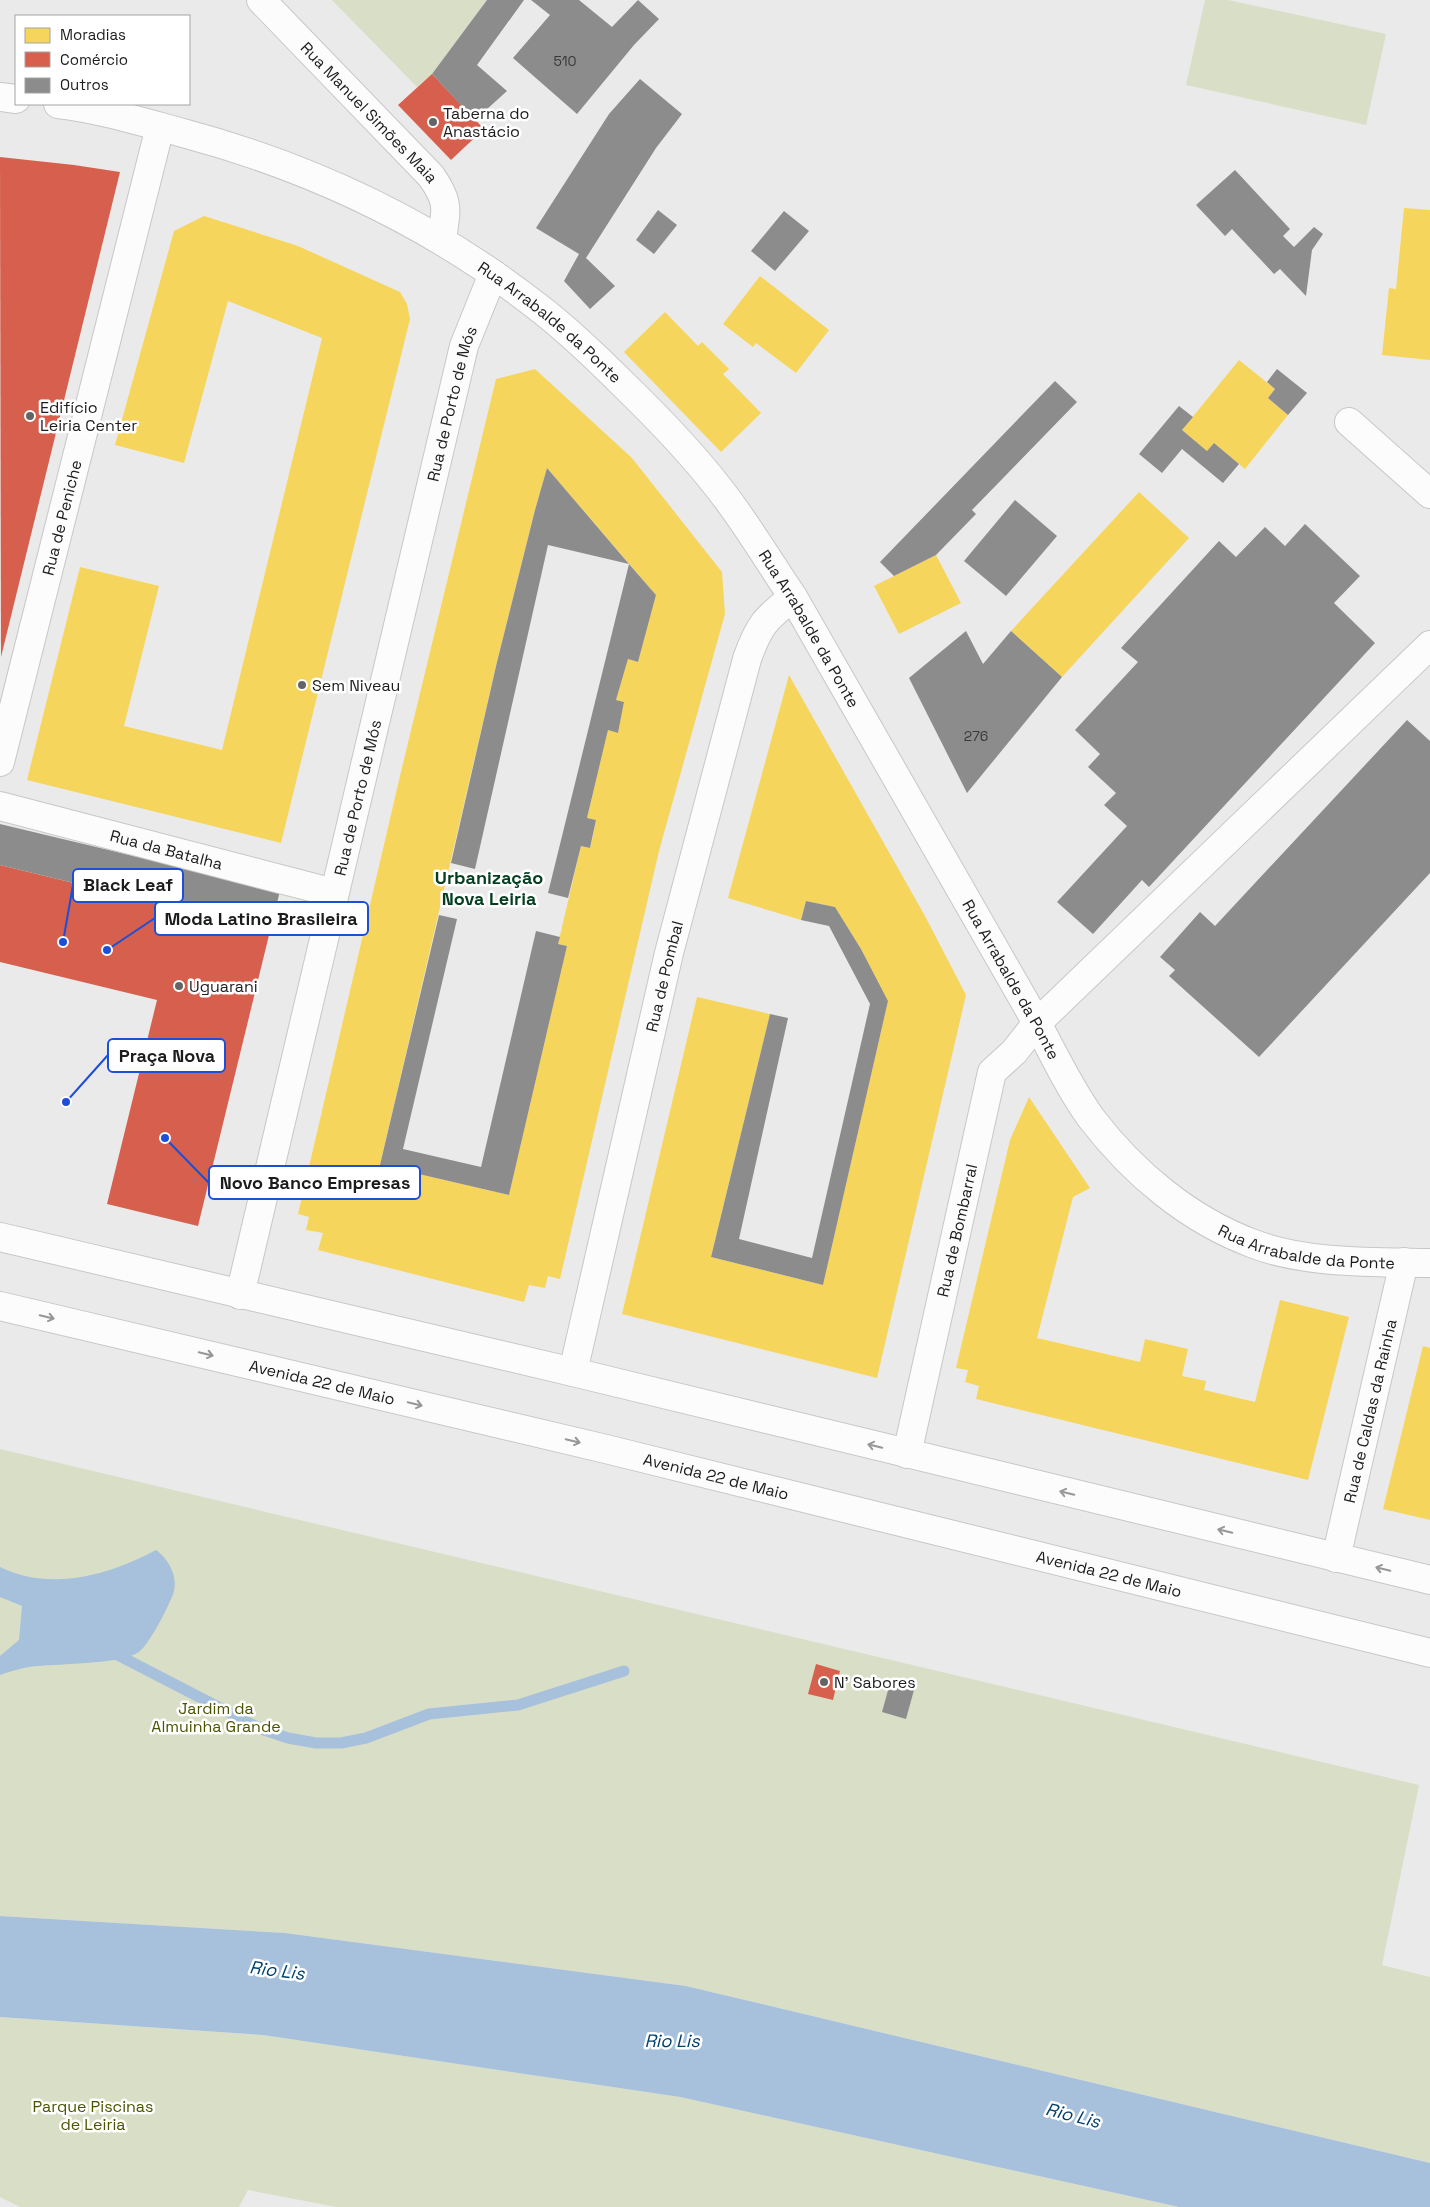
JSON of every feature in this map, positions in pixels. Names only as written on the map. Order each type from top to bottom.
[{"type":"street","name":"Rua Manuel Simões Maia","points":[[261,0],[431,176],[444,194],[446,210],[442,240]]},
{"type":"street","points":[[0,98],[15,99]]},
{"type":"street","name":"Rua Arrabalde da Ponte","points":[[63,105],[116,115],[242,150],[330,184],[442,240],[545,312],[598,360],[676,438],[722,492],[793,597],[1037,1022],[1069,1082],[1091,1118],[1116,1147],[1149,1180],[1182,1207],[1218,1228],[1255,1245],[1297,1255],[1342,1260],[1417,1262]]},
{"type":"street","name":"Rua de Peniche","points":[[0,762],[160,127]]},
{"type":"street","name":"Rua de Porto de Mós","points":[[240,1295],[464,346],[493,274]]},
{"type":"street","points":[[1349,422],[1430,494]]},
{"type":"street","name":"Rua de Pombal","points":[[573,1372],[670,953],[747,658],[754,638],[767,617],[793,597]]},
{"type":"street","name":"Rua de Bombarral","points":[[907,1454],[992,1072],[1014,1052],[1037,1022],[1430,645]]},
{"type":"street","name":"Rua da Batalha","points":[[0,806],[334,893]]},
{"type":"street","points":[[0,1237],[573,1372],[1430,1580]]},
{"type":"street","name":"Rua de Caldas da Rainha","points":[[1336,1558],[1417,1262]]},
{"type":"street","name":"Avenida 22 de Maio","points":[[0,1306],[606,1449],[1430,1654]]},
{"type":"green space","points":[[332,0],[487,0],[432,74],[417,87]]},
{"type":"green space","points":[[1205,0],[1228,0],[1386,34],[1366,125],[1186,85]]},
{"type":"green space","name":"Jardim da Almuinha Grande","points":[[0,1449],[1419,1785],[1382,1965],[1430,1977],[1430,2163],[686,1986],[285,1933],[0,1916]]},
{"type":"green space","name":"Parque Piscinas de Leiria","points":[[0,2017],[263,2035],[680,2097],[1179,2207],[336,2207],[248,2190],[239,2207],[20,2207],[0,2197]]},
{"type":"water","points":[[156,1550],[166,1559],[172,1571],[175,1584],[174,1591],[148,1642],[139,1652],[119,1659],[32,1667],[0,1675],[0,1656],[19,1640],[22,1606],[0,1597],[0,1567],[19,1574],[39,1578],[80,1577],[119,1567]]},
{"type":"water","name":"Rio Lis","points":[[0,1916],[285,1933],[686,1986],[1430,2163],[1430,2207],[1179,2207],[680,2097],[263,2035],[0,2017]]},
{"type":"building: Moradias","points":[[1404,208],[1430,210],[1430,360],[1382,355],[1389,288],[1396,289]]},
{"type":"building: Moradias","points":[[204,216],[298,246],[400,292],[407,304],[410,319],[281,843],[27,780],[80,567],[159,586],[124,726],[222,750],[322,338],[228,301],[184,463],[115,445],[174,231]]},
{"type":"building: Moradias","points":[[760,276],[829,330],[796,373],[756,343],[753,347],[723,324]]},
{"type":"building: Moradias","points":[[665,312],[698,346],[702,342],[729,369],[723,374],[761,413],[721,452],[624,352]]},
{"type":"building: Moradias","points":[[1239,360],[1275,389],[1268,398],[1288,415],[1245,469],[1214,443],[1207,451],[1182,430]]},
{"type":"building: Moradias","points":[[535,369],[632,458],[722,572],[725,614],[659,851],[560,1279],[548,1276],[545,1288],[529,1285],[524,1302],[318,1250],[323,1233],[306,1230],[309,1217],[298,1214],[400,776],[496,379]],"holes":[[[547,468],[656,595],[638,662],[628,659],[616,700],[624,702],[618,733],[608,730],[587,818],[596,820],[593,836],[590,848],[581,846],[558,944],[567,946],[509,1195],[380,1165],[497,662]]]},
{"type":"building: Moradias","points":[[1139,492],[1189,538],[1062,677],[1011,631]]},
{"type":"building: Moradias","points":[[936,555],[961,603],[899,634],[874,586]]},
{"type":"building: Moradias","points":[[789,675],[925,916],[966,995],[877,1378],[622,1314],[697,997],[770,1014],[711,1257],[823,1285],[888,1001],[861,949],[835,907],[806,901],[801,920],[728,898]]},
{"type":"building: Moradias","points":[[1029,1097],[1090,1188],[1073,1197],[1037,1338],[1140,1362],[1145,1339],[1188,1349],[1182,1376],[1206,1381],[1204,1390],[1255,1402],[1280,1300],[1349,1317],[1308,1480],[976,1399],[979,1386],[965,1382],[968,1370],[956,1368],[1010,1140]]},
{"type":"building: Moradias","points":[[1423,1346],[1430,1348],[1430,1520],[1383,1509]]},
{"type":"building: Comércio","points":[[432,74],[484,129],[451,160],[398,105]]},
{"type":"building: Comércio","name":"Edifício Leiria Center","points":[[0,157],[120,172],[1,657]]},
{"type":"building: Comércio","points":[[0,865],[270,931],[198,1226],[107,1204],[157,1000],[0,962]]},
{"type":"building: Comércio","name":"N' Sabores","points":[[816,1664],[840,1671],[833,1700],[808,1694]]},
{"type":"building: Outros","points":[[487,0],[524,0],[477,65],[507,91],[475,120],[432,74]]},
{"type":"building: Outros","points":[[531,0],[579,0],[612,27],[638,0],[659,19],[634,45],[577,114],[513,58],[550,15]]},
{"type":"building: Outros","points":[[640,79],[682,114],[656,148],[586,258],[615,286],[590,309],[564,281],[579,254],[536,228],[609,114]]},
{"type":"building: Outros","points":[[1235,170],[1290,229],[1283,236],[1294,247],[1314,227],[1323,234],[1312,250],[1306,296],[1280,269],[1274,274],[1232,229],[1225,236],[1196,205]]},
{"type":"building: Outros","points":[[658,210],[677,225],[654,254],[636,240]]},
{"type":"building: Outros","points":[[784,211],[809,231],[775,271],[751,251]]},
{"type":"building: Outros","points":[[1277,369],[1307,393],[1288,415],[1268,398],[1275,389],[1267,382]]},
{"type":"building: Outros","points":[[1055,381],[1077,402],[972,510],[976,514],[936,555],[894,576],[880,562]]},
{"type":"building: Outros","points":[[1179,406],[1193,417],[1182,430],[1207,451],[1214,443],[1239,464],[1223,483],[1182,449],[1162,473],[1139,454]]},
{"type":"building: Outros","points":[[547,468],[629,564],[548,545],[475,869],[451,863],[497,662]]},
{"type":"building: Outros","points":[[1015,500],[1057,536],[1006,596],[964,561]]},
{"type":"building: Outros","points":[[1305,524],[1360,576],[1334,603],[1375,643],[1149,887],[1142,880],[1093,934],[1057,902],[1127,826],[1104,805],[1116,793],[1088,767],[1100,754],[1075,730],[1138,662],[1121,648],[1219,541],[1236,557],[1265,527],[1285,546]]},
{"type":"building: Outros","points":[[629,564],[656,595],[638,662],[628,659],[616,700],[624,702],[618,733],[608,730],[587,818],[596,820],[590,848],[581,846],[568,898],[548,893]]},
{"type":"building: Outros","points":[[966,631],[983,664],[1011,631],[1062,677],[967,793],[909,678]]},
{"type":"building: Outros","points":[[1407,720],[1430,741],[1430,873],[1259,1057],[1169,976],[1175,970],[1160,957],[1200,912],[1215,926]]},
{"type":"building: Outros","points":[[0,824],[280,891],[270,931],[0,865]]},
{"type":"building: Outros","points":[[806,901],[835,907],[861,949],[888,1001],[823,1285],[711,1257],[770,1014],[788,1018],[739,1239],[812,1258],[870,1004],[829,926],[801,920]]},
{"type":"building: Outros","points":[[439,915],[457,919],[403,1149],[481,1167],[536,931],[560,937],[558,944],[567,946],[509,1195],[380,1165]]},
{"type":"building: Outros","points":[[890,1683],[914,1690],[906,1719],[882,1712]]},
{"type":"waterway","points":[[110,1651],[261,1729],[288,1738],[316,1743],[341,1743],[366,1738],[429,1714],[518,1705],[624,1671]]},
{"type":"place","name":"Taberna do Anastácio","points":[[433,122]]},
{"type":"place","name":"Edifício Leiria Center","points":[[30,416]]},
{"type":"place","name":"Sem Niveau","points":[[302,685]]},
{"type":"place","name":"Black Leaf","points":[[63,942]]},
{"type":"place","name":"Moda Latino Brasileira","points":[[107,950]]},
{"type":"place","name":"Uguarani","points":[[179,986]]},
{"type":"place","name":"Praça Nova","points":[[66,1102]]},
{"type":"place","name":"Novo Banco Empresas","points":[[165,1138]]},
{"type":"place","name":"N' Sabores","points":[[824,1682]]},
{"type":"district","name":"Urbanização Nova Leiria","points":[[489,888]]}]
